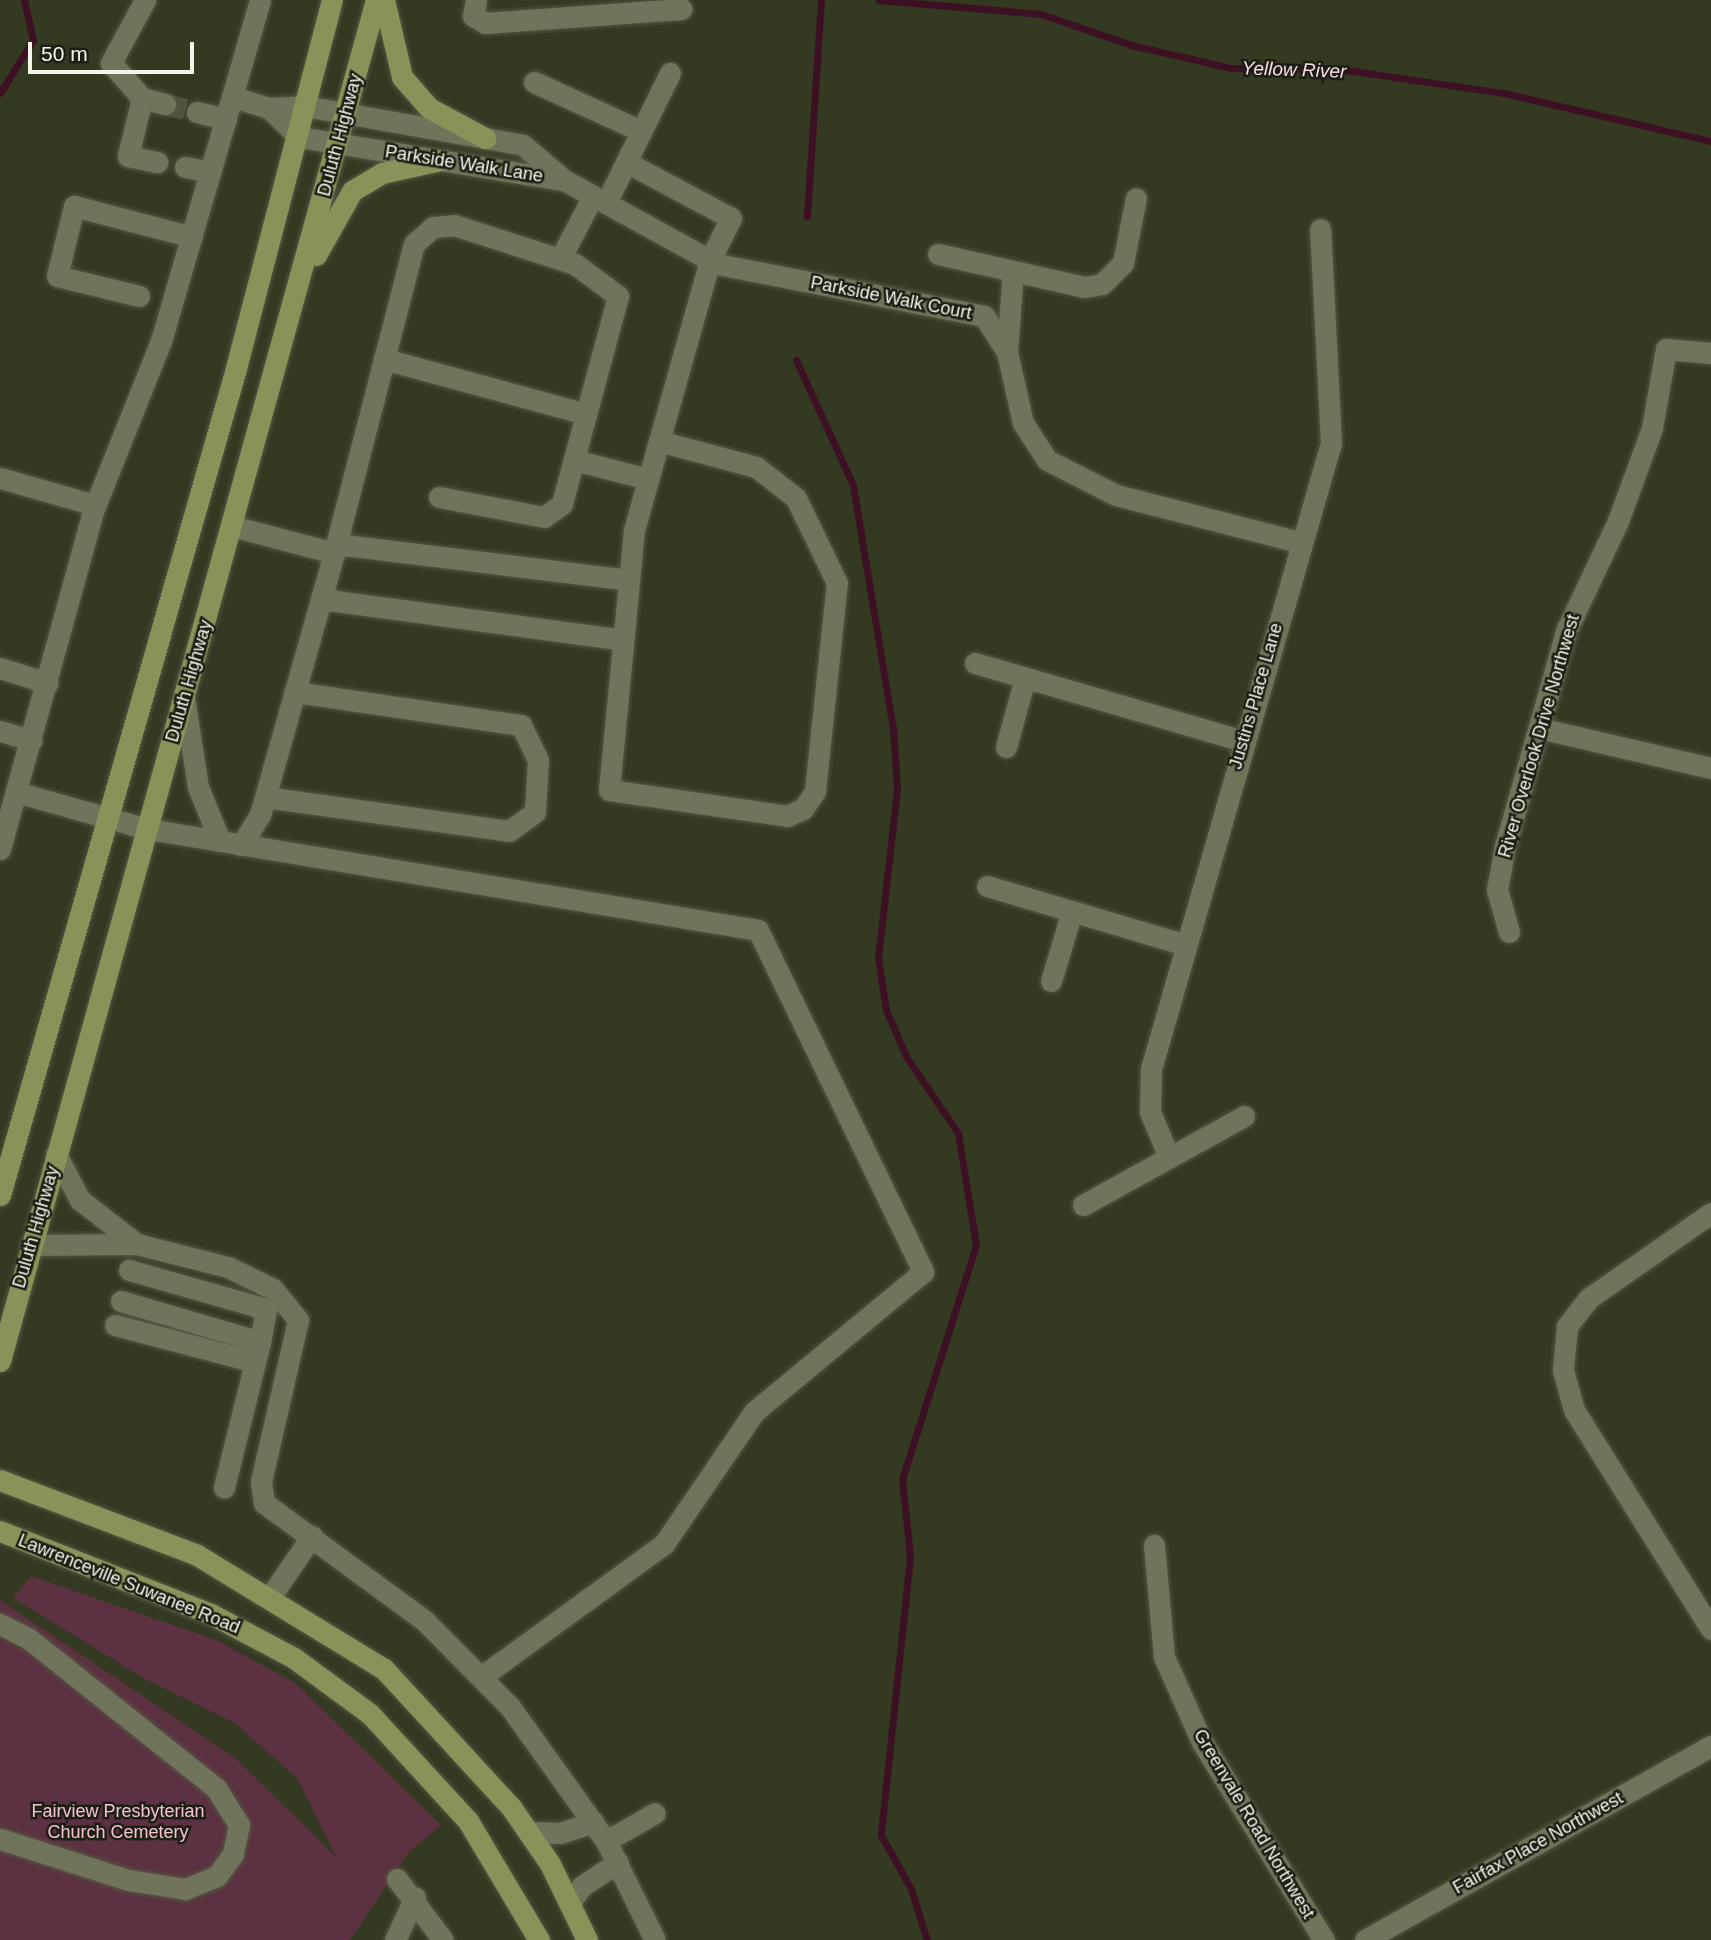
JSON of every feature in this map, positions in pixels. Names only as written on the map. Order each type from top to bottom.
[{"type":"main road","points":[[0,1195],[111,817],[299,137],[332,0]]},
{"type":"main road","name":"Duluth Highway","points":[[0,1362],[376,0]]},
{"type":"main road","points":[[384,0],[402,77],[429,108],[485,138]]},
{"type":"main road","points":[[299,284],[352,191],[382,173],[440,160]]},
{"type":"main road","points":[[0,1480],[197,1555],[270,1597],[384,1669],[467,1753],[528,1832],[570,1902],[587,1940]]},
{"type":"main road","name":"Lawrenceville Suwanee Road","points":[[0,1531],[211,1614],[294,1658],[370,1714],[468,1821],[539,1940]]},
{"type":"street","points":[[145,0],[111,63],[142,98],[165,104]]},
{"type":"street","points":[[0,849],[95,505],[161,341],[260,0]]},
{"type":"street","points":[[476,0],[473,16],[496,23],[682,9]]},
{"type":"street","points":[[560,259],[626,162],[670,73]]},
{"type":"street","points":[[534,82],[641,131]]},
{"type":"street","points":[[233,97],[269,108],[299,137]]},
{"type":"street","points":[[142,98],[128,156],[157,162]]},
{"type":"street","name":"Parkside Walk Lane","points":[[269,108],[305,106],[523,145],[564,180]]},
{"type":"street","points":[[197,112],[226,119]]},
{"type":"street","name":"Parkside Walk Lane","points":[[299,137],[564,180]]},
{"type":"street","points":[[626,162],[731,218],[710,260],[648,479],[629,579],[609,790],[787,816],[803,808],[815,791],[837,583],[825,548],[796,498],[756,467],[659,441]]},
{"type":"street","points":[[185,167],[211,172]]},
{"type":"street","name":"Parkside Walk Court","points":[[564,180],[710,260],[984,316],[1007,352],[1023,423],[1047,460],[1116,495],[1299,542]]},
{"type":"street","points":[[938,254],[1084,287],[1113,278],[1122,263],[1136,198]]},
{"type":"street","points":[[139,296],[57,276],[74,206],[192,237]]},
{"type":"street","points":[[230,843],[265,797],[335,549],[414,244],[433,227],[454,225],[560,259],[618,296],[562,504],[544,517],[439,497]]},
{"type":"street","name":"Justins Place Lane","points":[[1168,1155],[1150,1112],[1151,1069],[1299,542],[1331,443],[1320,229]]},
{"type":"street","points":[[1007,352],[1013,271]]},
{"type":"street","name":"River Overlook Drive Northwest","points":[[1509,932],[1497,890],[1567,629],[1618,521],[1652,428],[1666,349],[1711,353]]},
{"type":"street","points":[[384,359],[586,414]]},
{"type":"street","points":[[574,460],[648,479]]},
{"type":"street","points":[[0,478],[95,505]]},
{"type":"street","points":[[232,526],[335,549],[629,579]]},
{"type":"street","points":[[321,599],[623,640]]},
{"type":"street","points":[[975,663],[1243,741]]},
{"type":"street","points":[[0,668],[48,683]]},
{"type":"street","points":[[1006,747],[1025,678]]},
{"type":"street","points":[[265,797],[509,831],[535,812],[538,760],[521,725],[294,692]]},
{"type":"street","points":[[184,698],[198,787],[230,843]]},
{"type":"street","points":[[1539,728],[1711,768]]},
{"type":"street","points":[[0,731],[32,740]]},
{"type":"street","points":[[16,792],[148,829],[758,930],[923,1272],[754,1412],[664,1544],[481,1677]]},
{"type":"street","points":[[987,887],[1186,945]]},
{"type":"street","points":[[1051,981],[1072,911]]},
{"type":"street","points":[[1083,1205],[1168,1155],[1244,1116]]},
{"type":"street","points":[[56,1154],[80,1200],[137,1244]]},
{"type":"street","points":[[1711,1213],[1589,1298],[1567,1326],[1563,1370],[1574,1410],[1711,1629]]},
{"type":"street","points":[[31,1245],[137,1244],[228,1267],[273,1289],[298,1320],[261,1482],[264,1503],[424,1620],[481,1677],[606,1841],[655,1940]]},
{"type":"street","points":[[260,1340],[122,1297],[260,1340]]},
{"type":"street","points":[[224,1488],[260,1340]]},
{"type":"street","points":[[270,1597],[312,1536]]},
{"type":"street","name":"Greenvale Road Northwest","points":[[1154,1545],[1164,1657],[1202,1742],[1324,1940]]},
{"type":"street","points":[[0,1623],[28,1638],[216,1788],[239,1825],[233,1854],[217,1876],[185,1889],[128,1880],[0,1839]]},
{"type":"street","name":"Fairfax Place Northwest","points":[[1365,1940],[1711,1746]]},
{"type":"street","points":[[606,1841],[655,1813]]},
{"type":"street","points":[[528,1832],[560,1833],[593,1822]]},
{"type":"street","points":[[570,1902],[582,1886],[618,1862]]},
{"type":"street","points":[[397,1879],[415,1897],[443,1940]]},
{"type":"street","points":[[395,1940],[415,1897]]},
{"type":"green space","name":"Fairview Presbyterian Church Cemetery","points":[[31,1576],[216,1640],[295,1683],[441,1825],[408,1853],[350,1940],[0,1940],[0,1600],[235,1758],[337,1858],[298,1779],[235,1723],[147,1680],[13,1598]]},
{"type":"waterway","points":[[0,93],[33,40],[24,0]]},
{"type":"waterway","points":[[807,216],[821,0]]},
{"type":"waterway","name":"Yellow River","points":[[879,0],[1041,14],[1131,45],[1231,68],[1339,69],[1504,93],[1711,141]]},
{"type":"waterway","points":[[796,360],[853,485],[893,728],[897,789],[878,958],[886,1010],[907,1058],[958,1133],[976,1245],[902,1479],[910,1557],[881,1835],[911,1889],[927,1940]]},
{"type":"tunnel","points":[[165,104],[197,112]]}]
